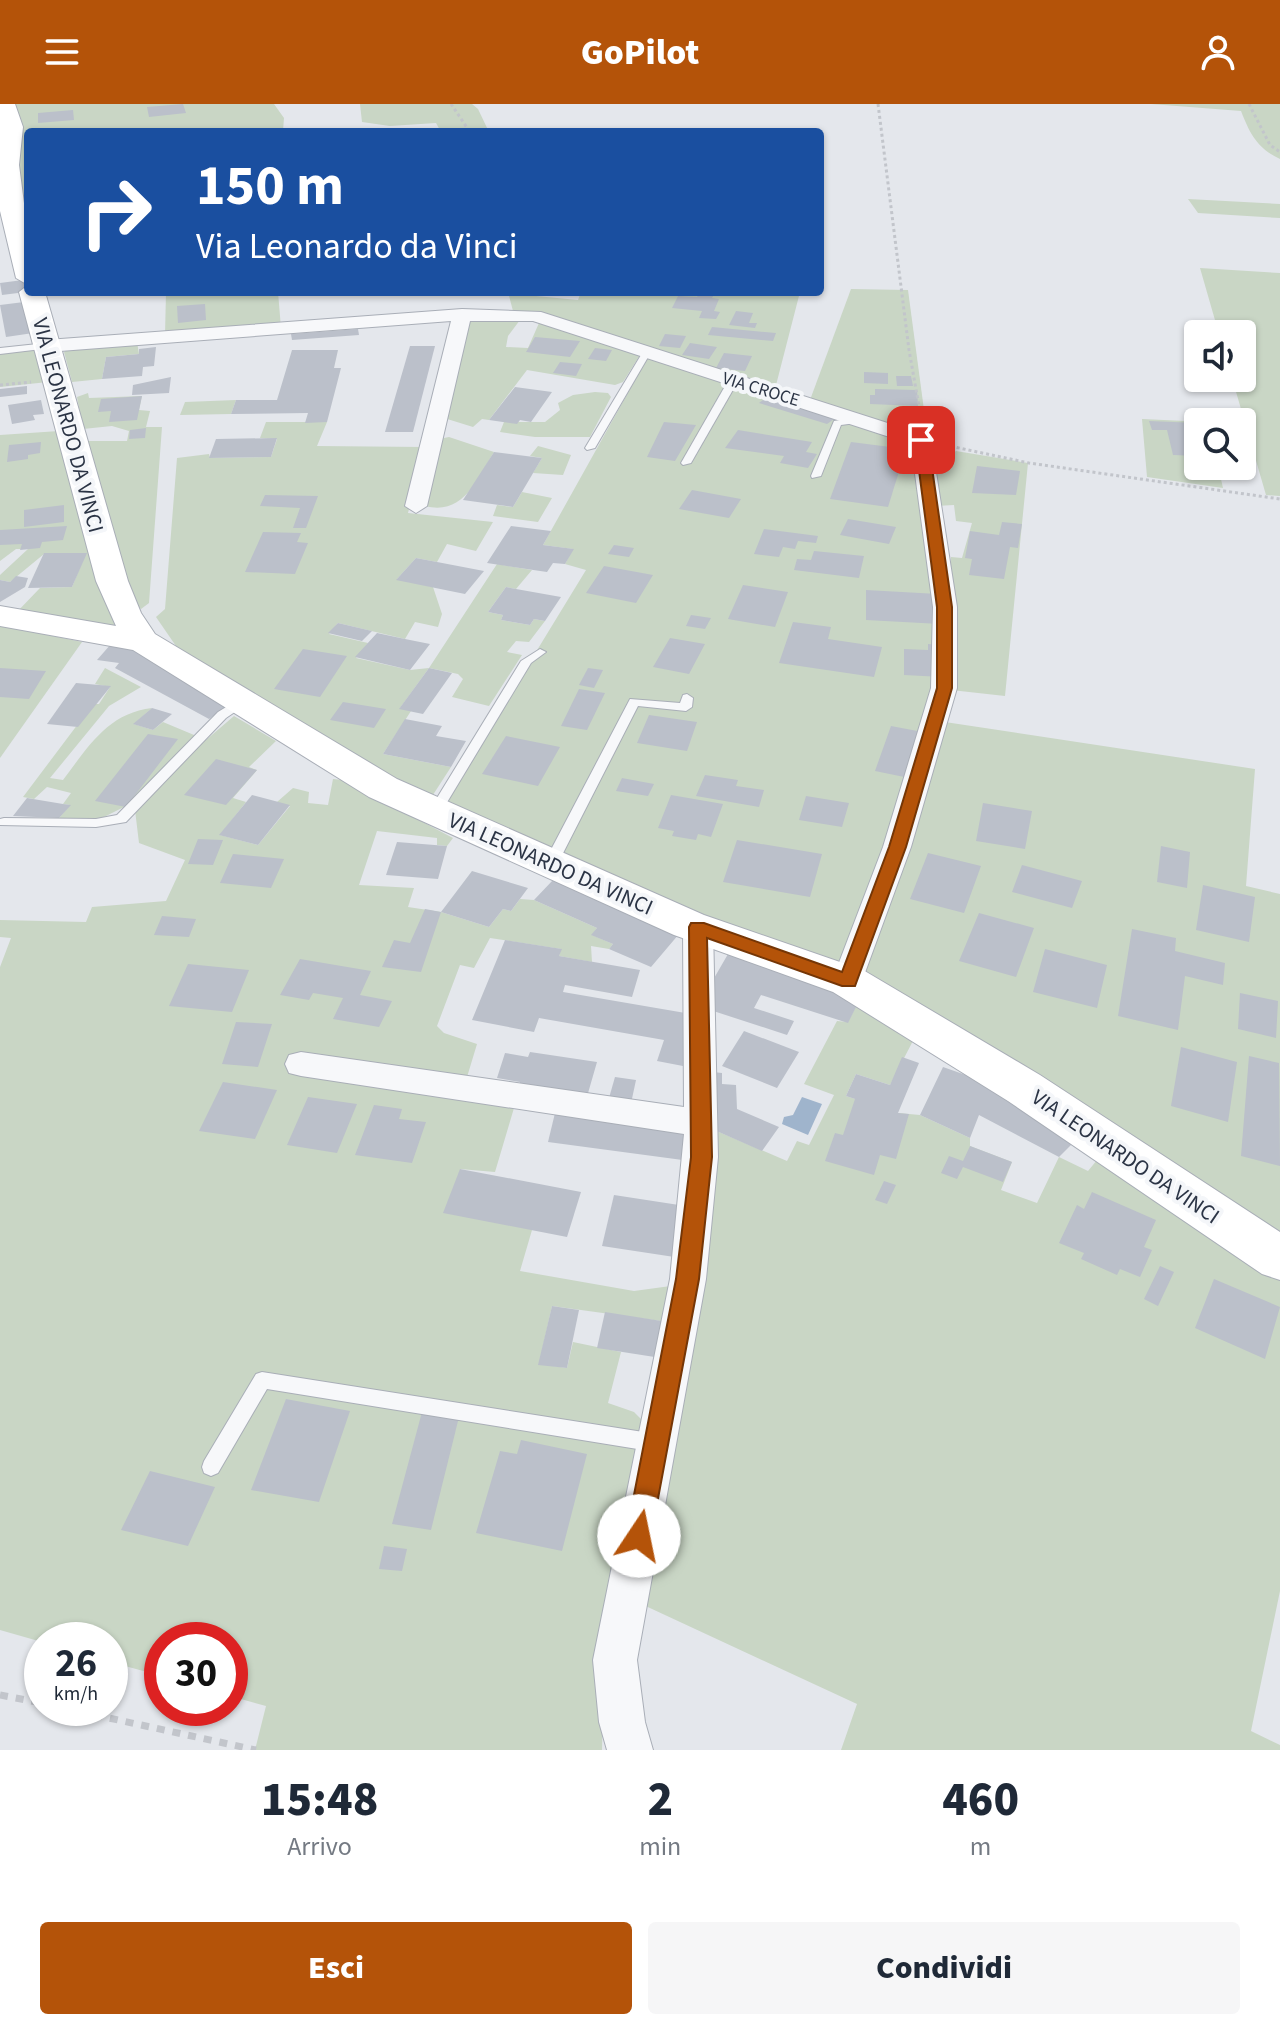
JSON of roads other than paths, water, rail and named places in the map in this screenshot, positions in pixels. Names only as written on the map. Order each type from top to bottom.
[{"type":"street","points":[[5,104],[13,127],[4,152],[2,172],[24,262]]},
{"type":"street","name":"VIA LEONARDO DA VINCI","points":[[33,296],[112,581],[124,613],[143,641],[383,788],[698,927],[848,981],[1024,1088],[1280,1259]]},
{"type":"street","points":[[416,506],[462,315]]},
{"type":"street","name":"VIA CROCE","points":[[47,346],[462,315],[535,316],[921,440],[945,607],[944,688],[897,847],[848,981]]},
{"type":"street","points":[[0,616],[143,641]]},
{"type":"street","points":[[635,1746],[615,1660],[688,1279],[701,1157],[698,927]]},
{"type":"street","points":[[301,1064],[701,1123]]},
{"type":"lane","points":[[0,351],[47,346]]},
{"type":"lane","points":[[590,448],[647,352]]},
{"type":"lane","points":[[686,463],[733,381]]},
{"type":"lane","points":[[816,476],[837,423],[863,419]]},
{"type":"lane","points":[[435,811],[527,661],[540,652]]},
{"type":"lane","points":[[551,863],[634,702],[686,707],[687,698]]},
{"type":"lane","points":[[4,822],[96,823],[121,819],[222,715],[241,702]]},
{"type":"lane","points":[[211,1467],[262,1380],[656,1443]]},
{"type":"water","points":[[802,1097],[822,1104],[808,1135],[782,1124],[784,1117],[793,1115]]}]
